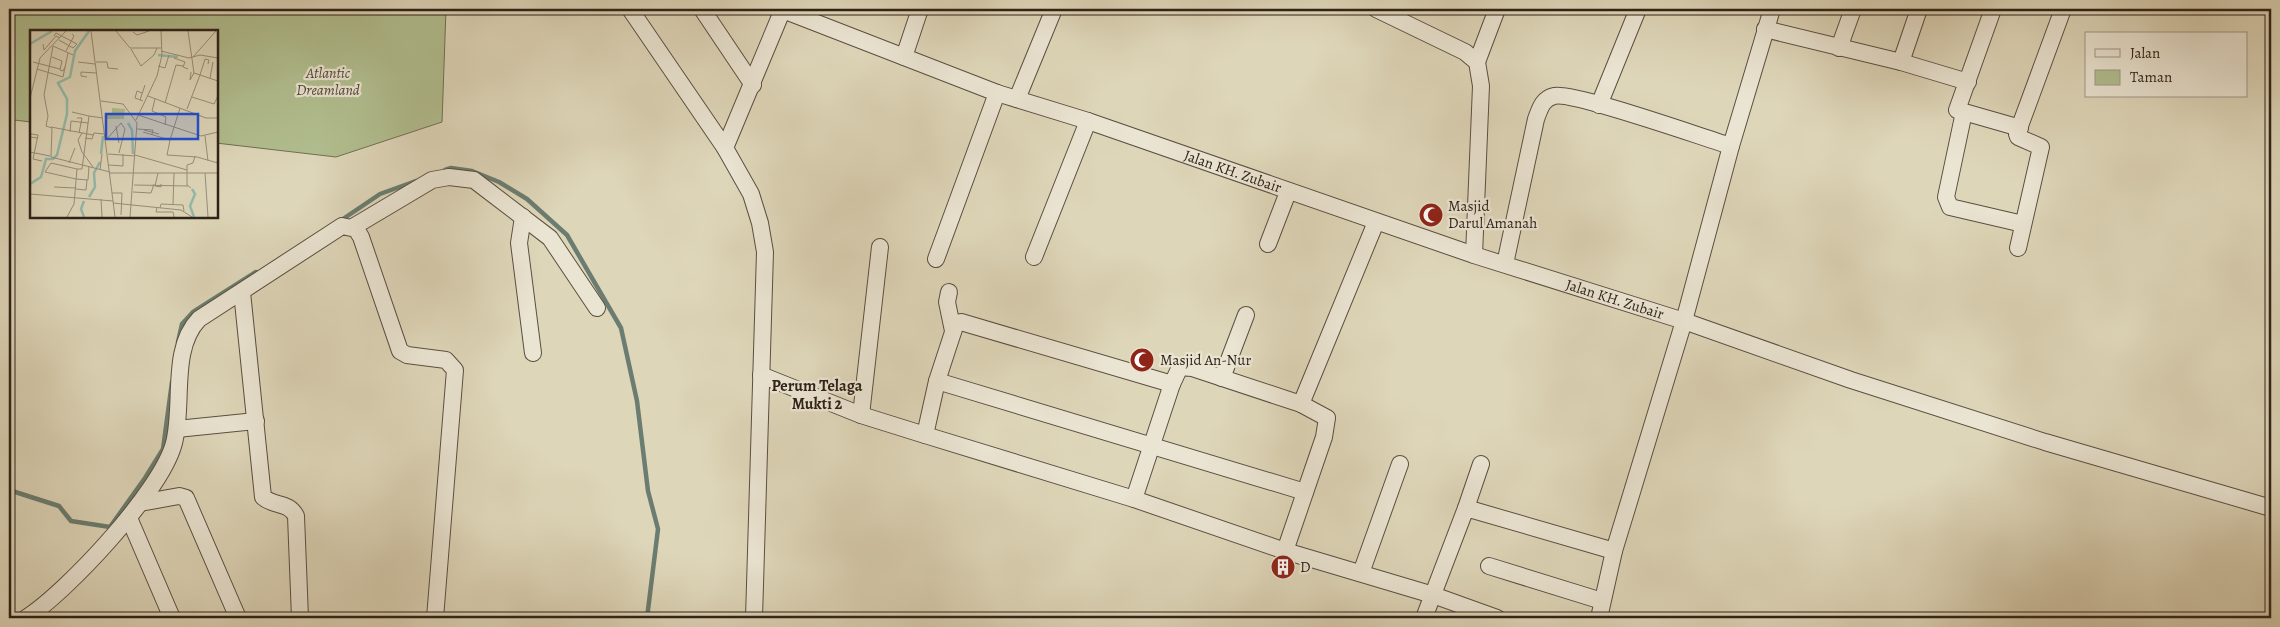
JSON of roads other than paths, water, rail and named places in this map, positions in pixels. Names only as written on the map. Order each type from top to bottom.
[{"type":"street","points":[[630,9],[725,148],[751,194],[762,236],[765,252],[754,618]]},
{"type":"street","points":[[702,9],[753,85]]},
{"type":"street","points":[[904,57],[920,9]]},
{"type":"street","points":[[1017,99],[1054,9]]},
{"type":"street","points":[[1376,9],[1466,52],[1477,62]]},
{"type":"street","points":[[1474,255],[1481,86],[1477,62],[1497,9]]},
{"type":"street","points":[[1599,105],[1638,9]]},
{"type":"street","points":[[1599,618],[1614,550],[1684,321],[1731,146],[1772,9]]},
{"type":"street","points":[[1839,48],[1852,9]]},
{"type":"street","points":[[1901,62],[1919,9]]},
{"type":"street","points":[[1993,9],[1958,110],[2020,128]]},
{"type":"street","points":[[2018,248],[2041,146],[2018,137],[2064,9]]},
{"type":"street","points":[[725,148],[783,10]]},
{"type":"street","name":"Jalan KH. Zubair","points":[[783,10],[997,94],[1088,121],[1474,255],[1684,321],[1861,383],[2073,450],[2271,508]]},
{"type":"street","points":[[1765,29],[1901,62],[1968,82]]},
{"type":"street","points":[[936,259],[997,94]]},
{"type":"street","points":[[1505,264],[1536,119],[1542,104],[1550,97],[1560,96],[1599,105],[1731,146]]},
{"type":"street","points":[[1964,112],[1946,197],[1947,204],[1950,207],[2023,224]]},
{"type":"street","points":[[1034,257],[1088,121]]},
{"type":"street","points":[[26,618],[52,600],[129,518],[155,483],[168,460],[177,429],[182,350],[188,333],[199,318],[342,226],[353,227],[432,180],[449,177],[474,180],[550,238],[597,308]]},
{"type":"street","points":[[1268,244],[1288,192]]},
{"type":"street","points":[[523,217],[519,243],[533,353]]},
{"type":"street","points":[[1301,404],[1376,222]]},
{"type":"street","points":[[353,227],[361,237],[400,351],[407,355],[446,360],[453,366],[455,374],[435,618]]},
{"type":"street","points":[[861,415],[880,247]]},
{"type":"street","points":[[242,292],[263,497],[286,505],[292,509],[296,516],[300,618]]},
{"type":"street","points":[[949,292],[947,302],[953,331]]},
{"type":"street","points":[[1222,378],[1246,315]]},
{"type":"street","points":[[925,434],[937,381],[953,331],[958,322],[968,322],[1172,384]]},
{"type":"street","points":[[1134,499],[1150,444],[1177,370],[1183,366],[1301,404],[1324,416],[1327,420],[1285,550]]},
{"type":"street","points":[[761,375],[861,415],[1134,499],[1285,550],[1433,595],[1497,618]]},
{"type":"street","points":[[937,381],[1305,492]]},
{"type":"street","points":[[177,429],[256,421]]},
{"type":"street","points":[[1361,572],[1400,464]]},
{"type":"street","points":[[1424,618],[1481,464]]},
{"type":"street","points":[[140,503],[180,496],[186,498],[238,618]]},
{"type":"street","points":[[1466,508],[1614,550]]},
{"type":"street","points":[[129,518],[172,618]]},
{"type":"street","points":[[1489,566],[1602,601]]},
{"type":"waterway","points":[[445,170],[451,168],[472,171],[499,182],[527,199],[567,235],[621,328],[637,401],[648,491],[658,529],[647,618]]},
{"type":"waterway","points":[[340,221],[380,194],[416,181]]},
{"type":"waterway","points":[[178,342],[182,324],[193,312],[256,272]]},
{"type":"waterway","points":[[9,490],[59,506],[71,521],[110,527],[163,449],[172,382]]},
{"type":"place","name":"Masjid Darul Amanah","points":[[1431,215]]},
{"type":"place","name":"Masjid An-Nur","points":[[1142,360]]},
{"type":"place","name":"D","points":[[1283,567]]},
{"type":"district","name":"Perum Telaga Mukti 2","points":[[817,394]]},
{"type":"park label","name":"Atlantic Dreamland","points":[[328,82]]}]
